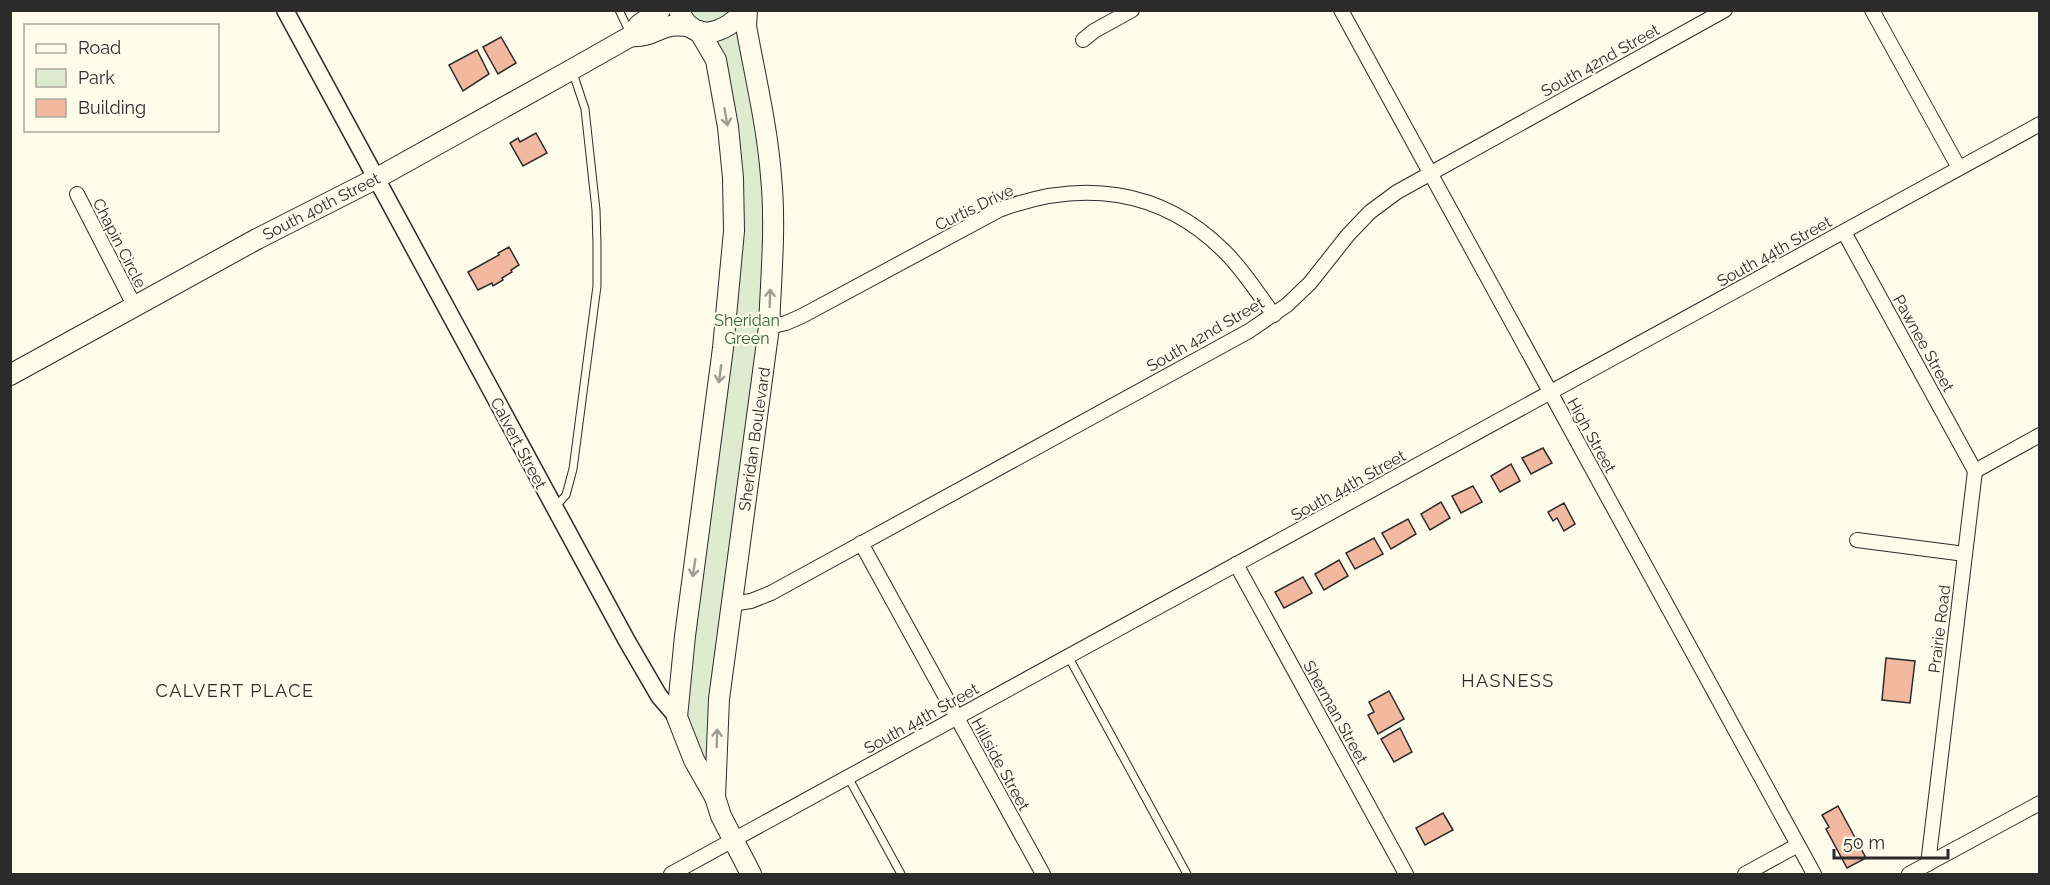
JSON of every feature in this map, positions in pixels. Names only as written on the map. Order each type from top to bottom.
[{"type":"main road","name":"South 40th Street","points":[[10,375],[257,239],[377,178],[572,70],[631,36],[639,25],[660,10]]},
{"type":"main road","points":[[677,717],[685,636],[723,348],[734,231],[733,178],[728,127],[716,60],[695,29],[684,21],[679,10]]},
{"type":"main road","name":"South 40th Street","points":[[631,36],[644,37],[678,24],[710,33],[730,26],[746,10]]},
{"type":"main road","name":"Sheridan Boulevard","points":[[715,797],[719,699],[769,327],[772,178],[765,123],[746,26],[746,10]]},
{"type":"main road","name":"Calvert Street","points":[[677,717],[694,760],[715,797],[721,816],[751,874]]},
{"type":"street","name":"Calvert Street","points":[[285,10],[554,508],[659,696],[677,717]]},
{"type":"street","points":[[1083,40],[1094,31],[1132,10]]},
{"type":"street","name":"High Street","points":[[1341,10],[1814,874]]},
{"type":"street","name":"South 42nd Street","points":[[731,604],[751,600],[771,592],[1249,331],[1274,315],[1310,283],[1348,235],[1396,192],[1725,10]]},
{"type":"street","points":[[1872,10],[1959,168]]},
{"type":"street","name":"South 44th Street","points":[[671,874],[2040,124]]},
{"type":"street","name":"Curtis Drive","points":[[769,327],[802,316],[999,210],[1051,194],[1081,192],[1111,194],[1135,199],[1158,207],[1188,222],[1224,251],[1274,315]]},
{"type":"street","name":"Chapin Circle","points":[[77,194],[135,307]]},
{"type":"street","name":"Pawnee Street","points":[[1844,232],[1975,471]]},
{"type":"street","points":[[1975,471],[2040,435]]},
{"type":"street","name":"Prairie Road","points":[[1928,864],[1975,471]]},
{"type":"street","points":[[1857,540],[1965,554]]},
{"type":"street","name":"Hillside Street","points":[[861,543],[1043,874]]},
{"type":"street","name":"Sherman Street","points":[[1236,564],[1406,874]]},
{"type":"street","points":[[1909,874],[2040,803]]},
{"type":"street","points":[[1745,874],[1798,845]]},
{"type":"lane","points":[[619,10],[631,36]]},
{"type":"lane","points":[[554,508],[566,495],[573,470],[597,286],[596,210],[585,109],[572,70]]},
{"type":"lane","points":[[1068,657],[1186,874]]},
{"type":"lane","points":[[848,777],[901,874]]},
{"type":"green space","name":"Sheridan Green","points":[[679,11],[747,11],[772,243],[715,797],[684,735],[734,231],[716,60]]},
{"type":"building","points":[[501,37],[516,63],[498,74],[483,47]]},
{"type":"building","points":[[477,50],[489,74],[463,91],[449,65]]},
{"type":"building","points":[[536,133],[547,153],[523,166],[510,143],[518,138],[520,142]]},
{"type":"building","points":[[509,247],[519,265],[502,278],[503,280],[493,286],[492,283],[478,290],[468,272]]},
{"type":"building","points":[[1543,448],[1552,463],[1531,474],[1522,458]]},
{"type":"building","points":[[1511,464],[1520,481],[1500,492],[1491,476]]},
{"type":"building","points":[[1473,486],[1482,502],[1461,513],[1452,496]]},
{"type":"building","points":[[1441,502],[1450,518],[1430,530],[1421,514]]},
{"type":"building","points":[[1564,503],[1575,524],[1564,531],[1557,518],[1553,521],[1548,512]]},
{"type":"building","points":[[1408,519],[1416,534],[1391,549],[1382,533]]},
{"type":"building","points":[[1374,538],[1383,554],[1355,569],[1346,553]]},
{"type":"building","points":[[1339,560],[1348,576],[1324,590],[1315,574]]},
{"type":"building","points":[[1303,577],[1312,593],[1284,608],[1275,592]]},
{"type":"building","points":[[1886,658],[1915,661],[1910,703],[1882,700]]},
{"type":"building","points":[[1389,691],[1404,719],[1378,734],[1368,715],[1374,712],[1369,702]]},
{"type":"building","points":[[1400,728],[1412,752],[1394,762],[1381,739]]},
{"type":"building","points":[[1838,806],[1866,858],[1847,868],[1826,829],[1829,827],[1822,815]]},
{"type":"building","points":[[1443,813],[1453,830],[1425,845],[1416,828]]},
{"type":"district","name":"HASNESS","points":[[1508,681]]},
{"type":"district","name":"CALVERT PLACE","points":[[235,691]]}]
